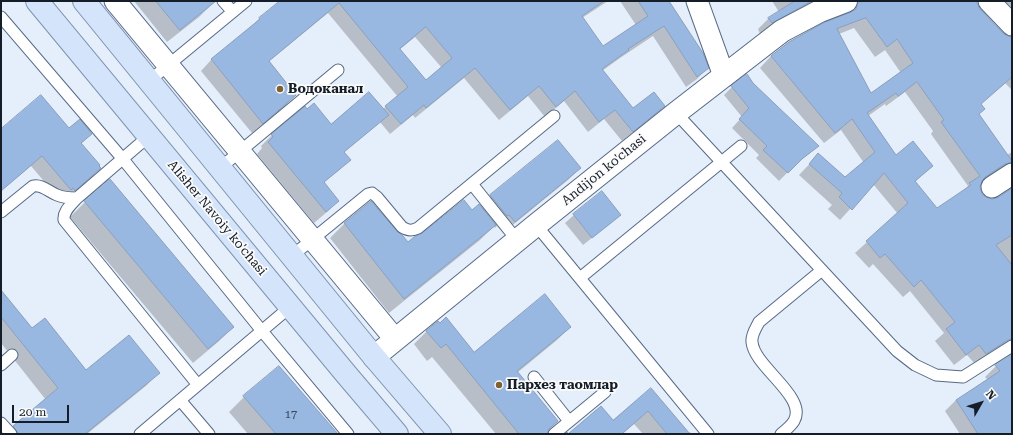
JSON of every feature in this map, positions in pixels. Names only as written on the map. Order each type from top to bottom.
[{"type":"main road","name":"Alisher Navoiy ko'chasi","points":[[37,1],[397,434]]},
{"type":"main road","points":[[84,1],[374,357],[440,434]]},
{"type":"street","points":[[115,1],[395,340]]},
{"type":"street","points":[[697,1],[724,76]]},
{"type":"street","name":"Andijon ko'chasi","points":[[374,357],[676,113],[782,31],[820,11],[846,1]]},
{"type":"street","points":[[989,1],[1012,25]]},
{"type":"street","points":[[992,187],[1012,174]]},
{"type":"lane","points":[[223,1],[232,12]]},
{"type":"lane","points":[[149,81],[246,1]]},
{"type":"lane","points":[[1,17],[122,158],[262,331],[348,434]]},
{"type":"lane","points":[[220,168],[338,70]]},
{"type":"lane","points":[[676,113],[897,351],[915,365],[936,375],[963,377],[1012,346]]},
{"type":"lane","points":[[292,256],[364,196],[372,193],[378,197],[402,227],[413,231],[554,116]]},
{"type":"lane","points":[[149,136],[77,198],[67,209],[64,215],[64,220],[198,384]]},
{"type":"lane","points":[[580,278],[741,146]]},
{"type":"lane","points":[[472,184],[518,240]]},
{"type":"lane","points":[[1,212],[33,186],[38,185],[66,198],[77,198]]},
{"type":"lane","points":[[536,225],[708,434]]},
{"type":"lane","points":[[781,434],[795,420],[796,408],[792,398],[756,355],[752,342],[753,333],[759,322],[822,270]]},
{"type":"lane","points":[[140,434],[290,307]]},
{"type":"lane","points":[[1,365],[12,355]]},
{"type":"lane","points":[[534,378],[569,421]]},
{"type":"lane","points":[[554,434],[605,392]]},
{"type":"lane","points":[[180,400],[209,434]]},
{"type":"lane","points":[[1,423],[11,434]]},
{"type":"building","points":[[156,1],[216,1],[180,30]]},
{"type":"building","points":[[280,1],[604,1],[582,16],[603,46],[648,16],[638,1],[669,1],[703,53],[709,68],[697,77],[664,26],[628,49],[629,50],[602,69],[633,108],[654,92],[665,106],[633,132],[615,110],[599,122],[575,91],[556,107],[539,86],[510,110],[475,68],[426,108],[424,105],[401,124],[385,106],[408,87],[339,3],[269,61],[296,95],[263,124],[211,59],[260,19],[259,18]],"holes":[[[426,27],[452,58],[426,80],[400,49]]]},
{"type":"building","points":[[795,1],[812,1],[772,23],[768,18]]},
{"type":"building","points":[[858,1],[977,1],[980,9],[1003,33],[1012,37],[1012,77],[981,104],[985,109],[979,114],[1012,161],[985,177],[980,187],[982,194],[992,199],[999,197],[1012,188],[1012,235],[996,245],[1012,265],[1012,339],[986,354],[979,345],[966,355],[946,329],[955,322],[921,280],[914,287],[885,254],[880,258],[866,241],[908,203],[884,173],[852,210],[839,197],[842,193],[809,164],[818,153],[845,177],[875,152],[852,119],[835,133],[771,56],[789,42],[825,22],[856,9]],"holes":[[[866,18],[887,47],[897,39],[913,63],[871,93],[837,29]],[[917,82],[944,120],[941,122],[980,176],[969,183],[971,185],[937,208],[915,181],[933,166],[913,141],[896,155],[867,113],[896,93],[898,96]]]},
{"type":"building","points":[[747,74],[753,83],[819,146],[803,158],[788,173],[763,150],[767,146],[739,119],[749,108],[731,86]]},
{"type":"building","points":[[369,92],[389,115],[344,152],[351,160],[324,182],[339,201],[326,212],[268,142],[273,137],[271,134],[305,106],[307,109],[314,103],[331,124]]},
{"type":"building","points":[[41,95],[69,128],[80,119],[92,134],[81,143],[101,168],[75,191],[73,188],[71,190],[42,156],[1,191],[1,129]]},
{"type":"building","points":[[558,140],[581,168],[515,222],[509,215],[507,216],[490,195]]},
{"type":"building","points":[[110,179],[234,327],[208,349],[84,201]]},
{"type":"building","points":[[602,191],[621,215],[592,238],[573,214]]},
{"type":"building","points":[[464,200],[472,210],[479,204],[496,225],[404,299],[344,223],[371,201],[408,242]]},
{"type":"building","points":[[1,290],[32,328],[45,318],[86,370],[129,335],[160,373],[85,434],[18,434],[13,426],[58,388],[1,317]]},
{"type":"building","points":[[545,294],[571,327],[517,371],[558,421],[549,429],[547,434],[519,434],[446,344],[441,348],[426,331],[438,321],[440,323],[446,317],[474,352]]},
{"type":"building","points":[[1012,354],[1012,434],[978,434],[956,400],[1000,371],[995,365]]},
{"type":"building","points":[[279,366],[338,434],[276,434],[243,396]]},
{"type":"building","points":[[651,388],[690,434],[667,434],[648,411],[623,433],[625,434],[568,434],[601,406],[613,420]]},
{"type":"place","name":"Водоканал","points":[[280,89]]},
{"type":"place","name":"Пархез таомлар","points":[[499,385]]}]
